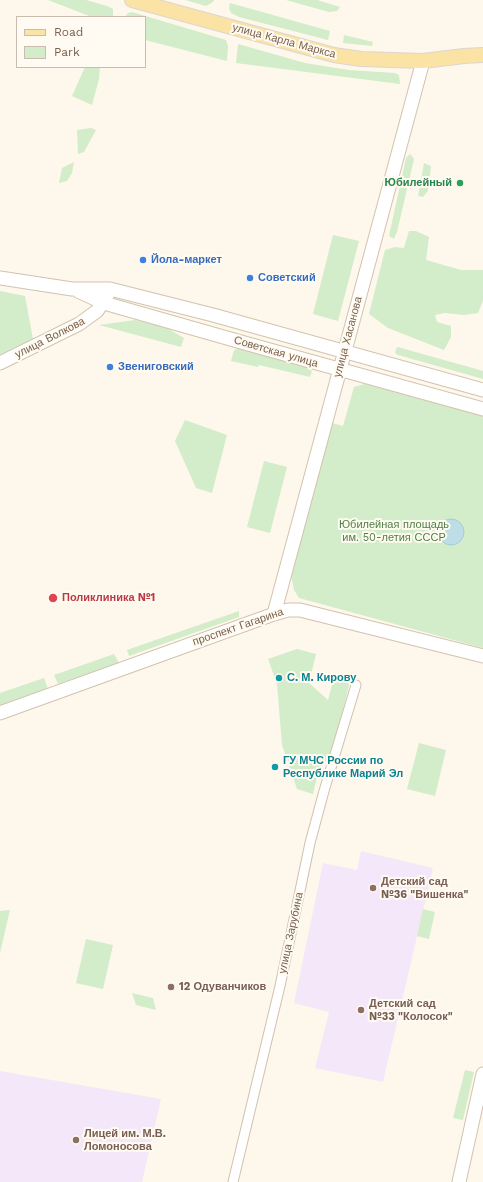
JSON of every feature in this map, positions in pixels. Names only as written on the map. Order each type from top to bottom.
[{"type":"main road","name":"улица Карла Маркса","points":[[132,0],[326,53],[361,59],[423,61],[483,55]]},
{"type":"main road","name":"улица Карла Маркса","points":[[464,56],[483,50]]},
{"type":"street","name":"улица Хасанова","points":[[274,614],[423,61]]},
{"type":"street","name":"Советская улица","points":[[0,278],[72,289],[110,289],[213,315],[483,390]]},
{"type":"street","name":"Советская улица","points":[[72,289],[104,303],[483,409]]},
{"type":"street","name":"улица Волкова","points":[[0,363],[80,324],[97,311],[104,303],[110,289]]},
{"type":"street","name":"проспект Гагарина","points":[[0,713],[288,610],[300,610],[483,656]]},
{"type":"street","name":"улица Зарубина","points":[[233,1182],[280,986],[310,844],[324,791],[356,685]]},
{"type":"street","points":[[459,1182],[483,1074]]},
{"type":"shaded area","points":[[361,851],[433,868],[383,1082],[315,1068],[329,1012],[294,1003],[323,863],[357,870]]},
{"type":"shaded area","name":"Лицей им. М.В. Ломоносова","points":[[0,1071],[161,1099],[142,1182],[0,1182]]},
{"type":"green space","points":[[48,0],[86,0],[113,9],[113,16],[89,16]]},
{"type":"green space","points":[[185,0],[214,0],[206,6]]},
{"type":"green space","points":[[286,0],[317,0],[340,7],[337,11],[329,12]]},
{"type":"green space","points":[[230,3],[330,31],[328,40],[239,17],[231,13],[229,8]]},
{"type":"green space","points":[[132,12],[145,16],[126,16],[128,13]]},
{"type":"green space","points":[[146,16],[226,40],[228,46],[227,61],[146,40]]},
{"type":"green space","points":[[344,35],[373,42],[372,46],[343,43]]},
{"type":"green space","points":[[238,44],[305,63],[349,70],[395,73],[399,75],[400,84],[236,63]]},
{"type":"green space","points":[[85,68],[100,68],[99,79],[92,105],[72,96]]},
{"type":"green space","points":[[91,128],[96,130],[84,152],[78,154],[77,130]]},
{"type":"green space","points":[[410,154],[414,159],[397,232],[394,239],[389,236],[406,158]]},
{"type":"green space","points":[[74,162],[72,173],[67,181],[59,183],[62,168]]},
{"type":"green space","points":[[424,163],[431,166],[428,191],[423,197],[418,196]]},
{"type":"green space","points":[[409,231],[416,231],[429,237],[426,260],[461,270],[483,270],[483,301],[478,313],[464,315],[445,313],[435,315],[437,322],[451,326],[451,337],[444,350],[388,328],[369,314],[385,250],[395,247],[404,248]]},
{"type":"green space","points":[[333,235],[359,241],[338,321],[313,314]]},
{"type":"green space","points":[[0,291],[25,296],[33,339],[0,355]]},
{"type":"green space","points":[[135,320],[167,328],[184,338],[181,347],[99,325]]},
{"type":"green space","points":[[241,347],[299,363],[312,371],[310,377],[259,365],[258,367],[231,361],[234,350]]},
{"type":"green space","points":[[398,347],[483,371],[483,379],[398,355],[395,353]]},
{"type":"green space","name":"Юбилейная площадь им. 50-летия СССР","points":[[365,384],[483,416],[483,648],[299,598],[294,590],[291,575],[332,423],[343,426],[354,387]]},
{"type":"green space","points":[[185,420],[227,435],[212,493],[196,488],[175,441]]},
{"type":"green space","points":[[264,461],[287,467],[270,533],[247,527]]},
{"type":"green space","points":[[239,611],[239,617],[129,656],[127,650]]},
{"type":"green space","points":[[297,649],[316,654],[309,683],[328,700],[334,677],[350,681],[330,763],[321,760],[313,794],[297,789],[282,745],[277,684],[268,659]]},
{"type":"green space","points":[[114,654],[119,663],[58,684],[54,675]]},
{"type":"green space","points":[[44,678],[49,692],[0,709],[0,693]]},
{"type":"green space","points":[[419,743],[446,750],[435,796],[407,789]]},
{"type":"green space","points":[[423,909],[435,912],[429,939],[417,936]]},
{"type":"green space","points":[[10,910],[0,953],[0,911]]},
{"type":"green space","points":[[86,939],[113,945],[103,989],[76,983]]},
{"type":"green space","points":[[132,993],[153,998],[156,1010],[136,1005]]},
{"type":"green space","points":[[465,1070],[474,1072],[463,1120],[453,1118]]},
{"type":"water","points":[[451,519],[460,523],[464,532],[460,541],[451,545],[442,541],[438,532],[442,523]]},
{"type":"place","name":"Юбилейный","points":[[460,183]]},
{"type":"place","name":"Йола-маркет","points":[[143,260]]},
{"type":"place","name":"Советский","points":[[250,278]]},
{"type":"place","name":"Звениговский","points":[[110,367]]},
{"type":"place","name":"Поликлиника №1","points":[[53,598]]},
{"type":"place","name":"С. М. Кирову","points":[[279,678]]},
{"type":"place","name":"ГУ МЧС России по Республике Марий Эл","points":[[275,767]]},
{"type":"place","name":"Детский сад №36 \"Вишенка\"","points":[[373,888]]},
{"type":"place","name":"12 Одуванчиков","points":[[171,987]]},
{"type":"place","name":"Детский сад №33 \"Колосок\"","points":[[361,1010]]},
{"type":"place","name":"Лицей им. М.В. Ломоносова","points":[[76,1140]]}]
